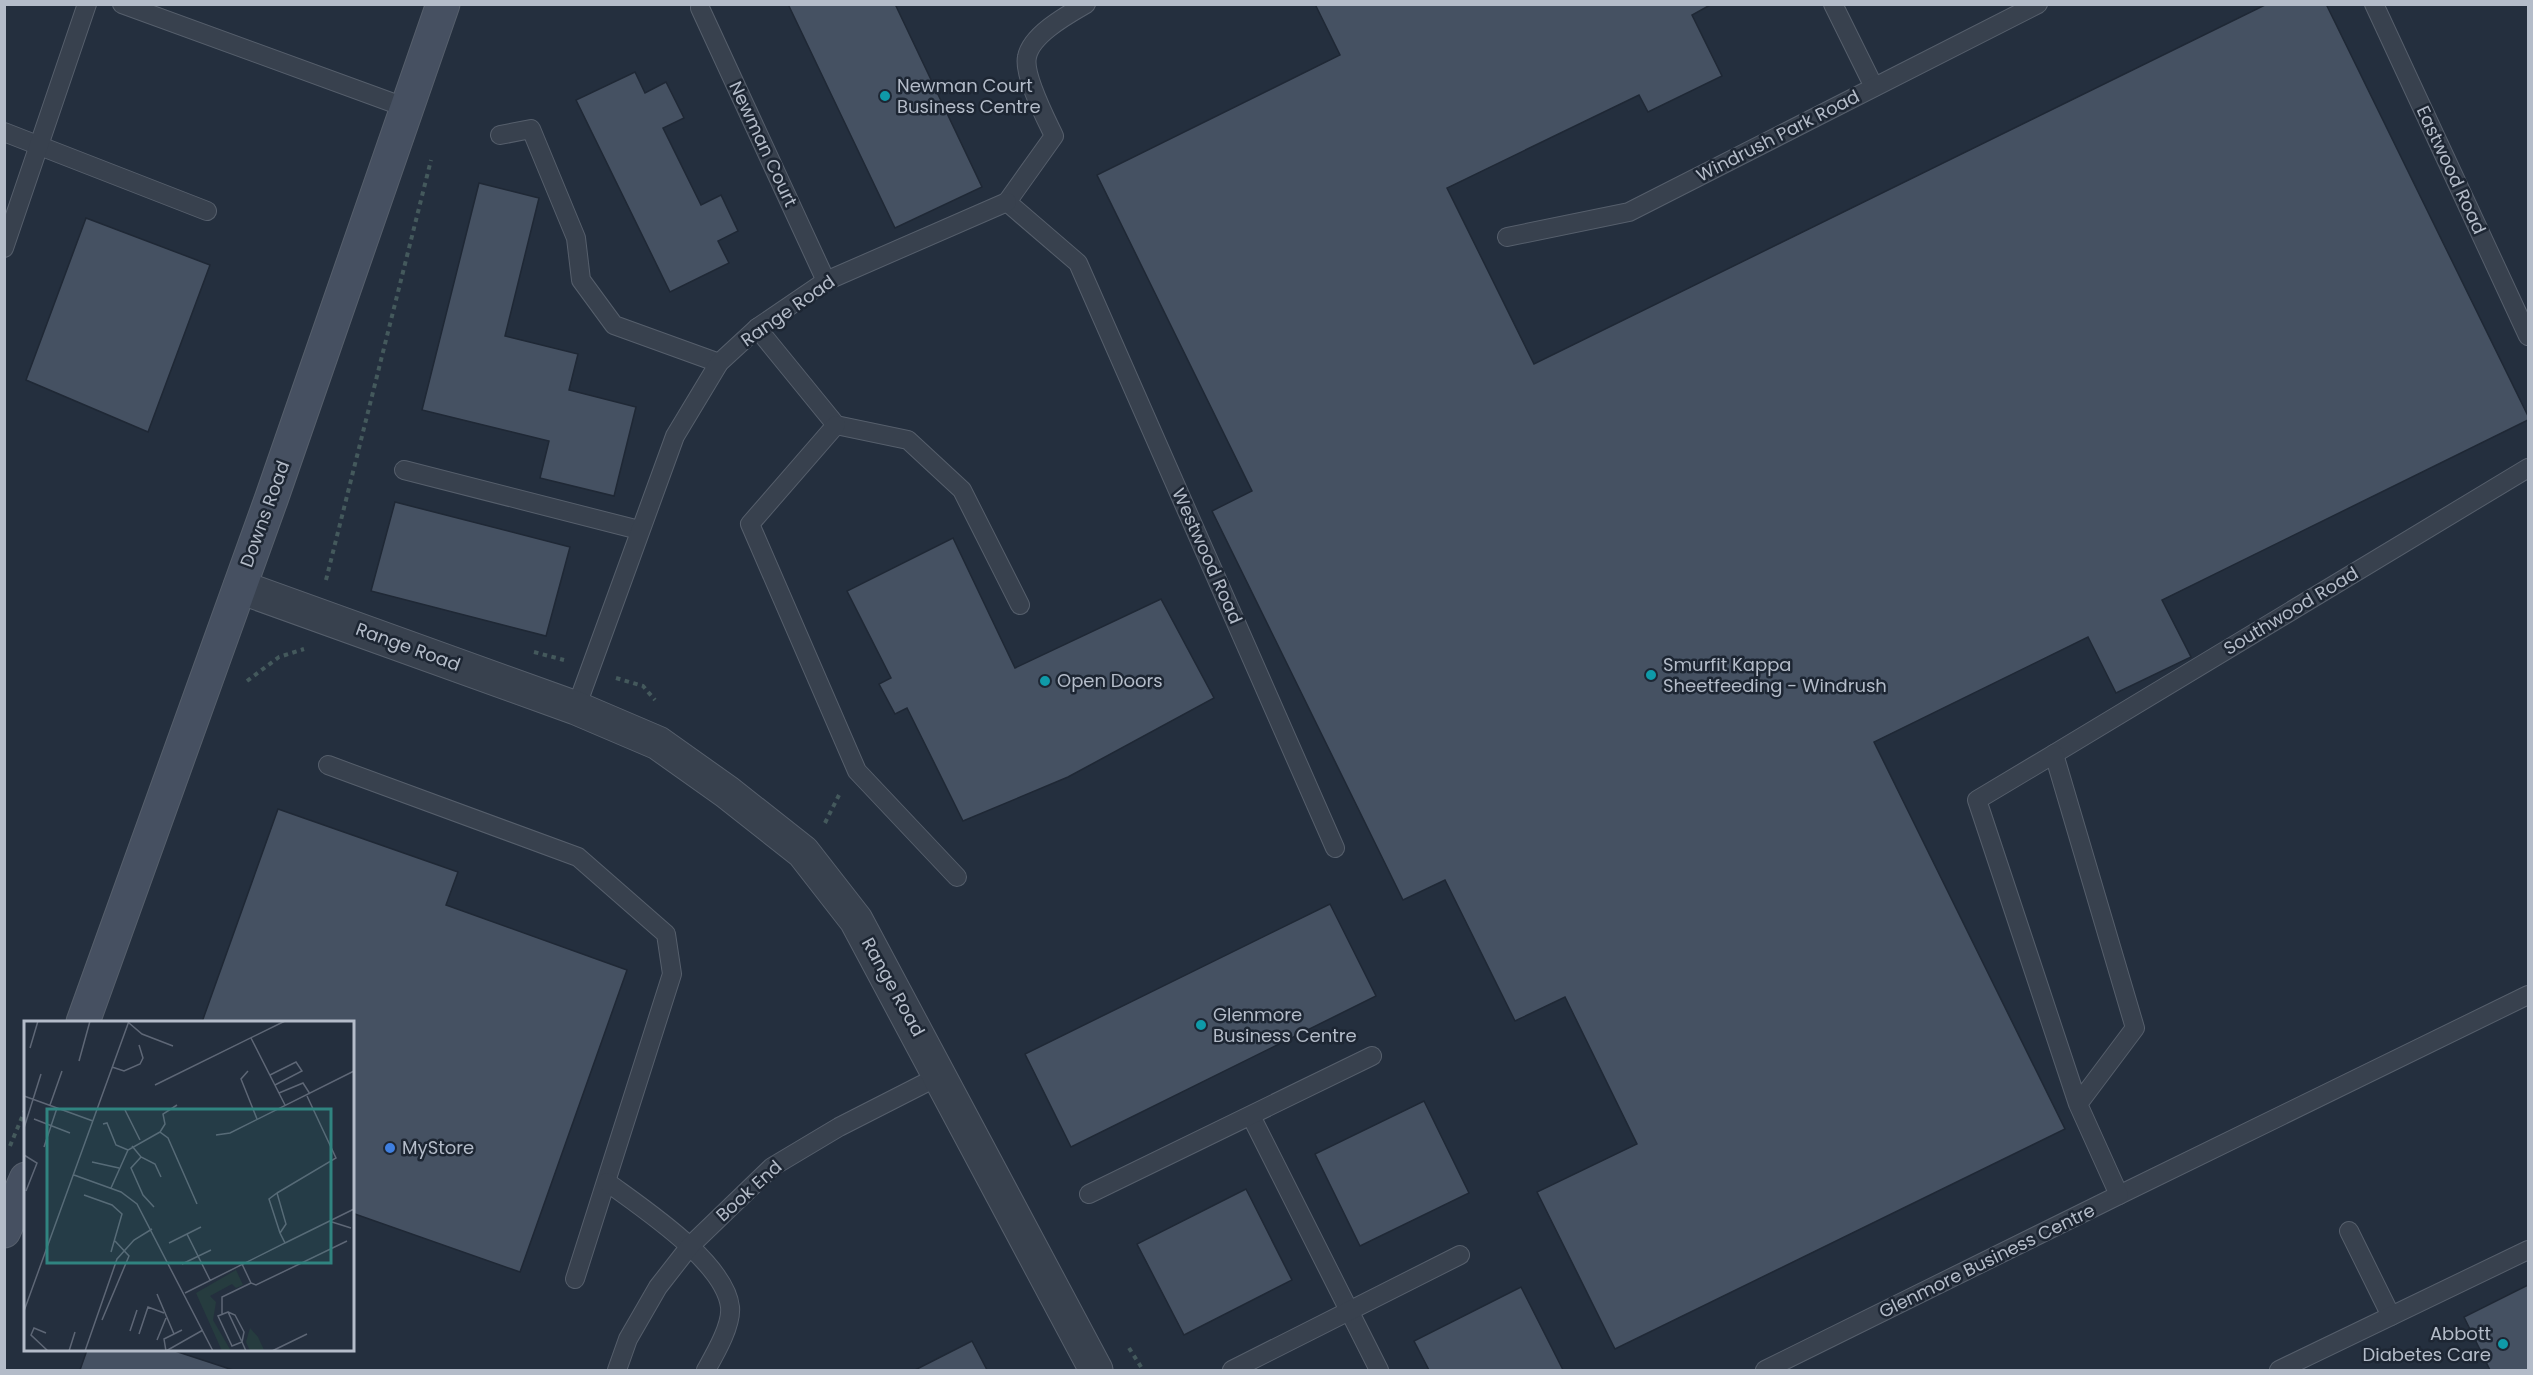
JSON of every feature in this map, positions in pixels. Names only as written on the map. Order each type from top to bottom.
[{"type":"street","name":"Downs Road","points":[[84,1021],[240,587],[443,4]]},
{"type":"street","name":"Range Road","points":[[240,587],[576,708],[658,743],[727,792],[803,852],[856,920],[941,1075],[1096,1371]]},
{"type":"street","points":[[4,1232],[24,1184]]},
{"type":"lane","points":[[4,248],[87,4]]},
{"type":"lane","points":[[122,4],[407,108]]},
{"type":"lane","points":[[1007,202],[1054,136],[1033,90],[1027,57],[1033,45],[1045,32],[1086,4]]},
{"type":"lane","points":[[1833,4],[1874,87]]},
{"type":"lane","name":"Windrush Park Road","points":[[1507,237],[1629,212],[2038,4]]},
{"type":"lane","name":"Eastwood Road","points":[[2374,4],[2529,336]]},
{"type":"lane","name":"Newman Court","points":[[700,8],[826,281]]},
{"type":"lane","points":[[500,135],[531,129],[576,238],[581,280],[614,325],[719,363]]},
{"type":"lane","points":[[4,132],[207,211]]},
{"type":"lane","name":"Westwood Road","points":[[1007,202],[1078,263],[1335,848]]},
{"type":"lane","name":"Range Road","points":[[576,708],[675,436],[719,363],[757,328],[826,281],[1007,202]]},
{"type":"lane","points":[[757,328],[836,425],[908,440],[962,490],[1020,605]]},
{"type":"lane","points":[[836,425],[750,524],[857,771],[957,877]]},
{"type":"lane","name":"Southwood Road","points":[[2078,1104],[1977,800],[2529,468]]},
{"type":"lane","points":[[404,470],[639,530]]},
{"type":"lane","points":[[2054,754],[2135,1028],[2078,1104],[2119,1195]]},
{"type":"lane","points":[[328,765],[578,857],[666,934],[672,974],[575,1279]]},
{"type":"lane","name":"Glenmore Business Centre","points":[[1765,1371],[2529,995]]},
{"type":"lane","points":[[2496,1011],[2529,1006]]},
{"type":"lane","points":[[1089,1194],[1372,1056]]},
{"type":"lane","name":"Book End","points":[[617,1371],[628,1339],[658,1287],[690,1246],[772,1167],[839,1127],[941,1075]]},
{"type":"lane","points":[[1251,1116],[1379,1371]]},
{"type":"lane","points":[[607,1182],[690,1246],[726,1290],[730,1309],[722,1340],[706,1371]]},
{"type":"lane","points":[[2349,1231],[2391,1316]]},
{"type":"lane","points":[[2279,1371],[2529,1250]]},
{"type":"lane","points":[[1232,1371],[1460,1255]]},
{"type":"path","points":[[326,583],[431,159]]},
{"type":"path","points":[[527,654],[538,651],[589,669]]},
{"type":"path","points":[[9,1150],[24,1112]]},
{"type":"building","name":"Newman Court Business Centre","points":[[788,4],[895,4],[982,187],[895,228]]},
{"type":"building","name":"Smurfit Kappa Sheetfeeding - Windrush","points":[[1315,4],[1712,4],[1692,15],[1722,76],[1648,112],[1639,95],[1447,188],[1534,364],[2267,4],[2326,4],[2528,416],[2528,420],[2162,600],[2191,657],[2116,693],[2088,637],[1874,742],[2065,1129],[1615,1349],[1537,1192],[1637,1144],[1565,997],[1515,1021],[1445,880],[1403,900],[1212,511],[1252,491],[1097,175],[1340,55]]},
{"type":"building","points":[[635,72],[645,93],[666,82],[684,118],[663,128],[701,205],[721,195],[738,231],[718,241],[729,263],[670,292],[576,100]]},
{"type":"building","points":[[479,183],[539,198],[505,336],[578,354],[569,390],[636,407],[614,496],[540,478],[549,441],[422,410]]},
{"type":"building","points":[[86,218],[210,265],[148,432],[26,380]]},
{"type":"building","points":[[395,502],[570,547],[546,636],[371,591]]},
{"type":"building","name":"Open Doors","points":[[953,538],[1015,668],[1161,599],[1214,698],[1068,777],[963,821],[907,708],[895,714],[879,684],[891,678],[847,591]]},
{"type":"building","points":[[278,809],[458,872],[446,905],[627,970],[520,1272],[354,1214],[354,1021],[202,1021]]},
{"type":"building","name":"Glenmore Business Centre","points":[[1330,904],[1376,996],[1071,1147],[1025,1054]]},
{"type":"building","points":[[1424,1101],[1469,1193],[1360,1246],[1315,1154]]},
{"type":"building","points":[[1246,1189],[1292,1280],[1184,1335],[1137,1244]]},
{"type":"building","name":"Abbott Diabetes Care","points":[[2528,1285],[2528,1370],[2490,1370],[2464,1317]]},
{"type":"building","points":[[1521,1287],[1563,1370],[1429,1370],[1414,1341]]},
{"type":"building","points":[[972,1341],[987,1370],[915,1370]]},
{"type":"building","points":[[87,1351],[175,1351],[233,1370],[80,1370]]},
{"type":"place","name":"Newman Court Business Centre","points":[[885,96]]},
{"type":"place","name":"Smurfit Kappa Sheetfeeding - Windrush","points":[[1651,675]]},
{"type":"place","name":"Open Doors","points":[[1045,681]]},
{"type":"place","name":"Glenmore Business Centre","points":[[1201,1025]]},
{"type":"place","name":"MyStore","points":[[390,1148]]},
{"type":"place","name":"Abbott Diabetes Care","points":[[2503,1344]]}]
